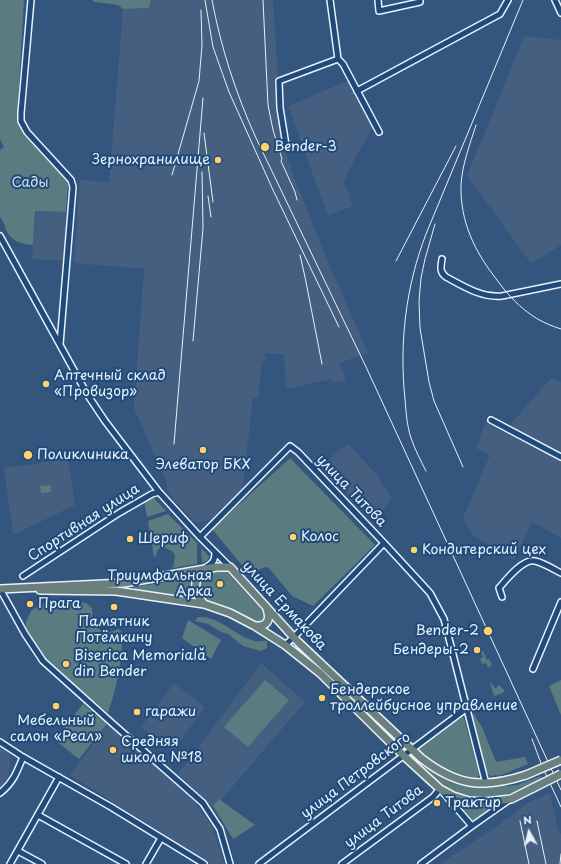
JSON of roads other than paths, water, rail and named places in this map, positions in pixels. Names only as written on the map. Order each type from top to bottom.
[{"type":"main road","name":"улица Ермакова","points":[[0,589],[37,586],[124,583],[217,567],[230,567],[281,625],[436,770],[450,777],[468,782],[486,784],[499,783],[526,775],[561,760]]},
{"type":"main road","points":[[201,570],[196,582],[196,589],[198,597],[204,604]]},
{"type":"main road","name":"улица Ермакова","points":[[8,588],[58,591],[116,590],[204,604],[230,614],[255,626],[285,644],[320,673],[403,755],[440,789],[453,796],[469,801],[485,802],[512,799]]},
{"type":"main road","points":[[255,626],[265,625],[268,621],[269,615],[266,607]]},
{"type":"main road","points":[[512,799],[561,774]]},
{"type":"street","points":[[31,0],[21,121],[27,132],[71,180],[74,187],[60,345]]},
{"type":"street","points":[[330,0],[338,59],[343,64],[379,132]]},
{"type":"street","points":[[378,0],[379,11],[420,2],[420,0]]},
{"type":"street","points":[[357,91],[500,14],[508,0]]},
{"type":"street","points":[[555,0],[561,13]]},
{"type":"street","points":[[286,145],[280,108],[279,81],[338,59]]},
{"type":"street","points":[[0,236],[87,394],[105,421],[159,492],[230,567]]},
{"type":"street","points":[[442,259],[441,271],[446,277],[473,291],[493,296],[502,296],[561,284]]},
{"type":"street","points":[[491,420],[561,457]]},
{"type":"street","name":"улица Титова","points":[[200,537],[290,446],[298,452],[384,543],[294,637],[285,644]]},
{"type":"street","name":"Спортивная улица","points":[[23,576],[119,513],[152,494],[159,492]]},
{"type":"street","points":[[384,543],[430,593],[439,608],[448,630],[486,784]]},
{"type":"street","points":[[201,570],[212,564],[215,558],[215,552]]},
{"type":"street","points":[[502,597],[499,588],[522,565],[527,562],[536,561],[561,573]]},
{"type":"street","points":[[0,589],[25,634],[43,661],[203,803],[220,829],[230,864]]},
{"type":"street","points":[[533,669],[561,602]]},
{"type":"street","name":"улица Петровского","points":[[258,864],[467,708]]},
{"type":"street","points":[[0,742],[204,864]]},
{"type":"street","points":[[0,792],[9,786],[23,757]]},
{"type":"street","points":[[10,864],[59,777]]},
{"type":"street","points":[[440,789],[472,826]]},
{"type":"street","name":"улица Титова","points":[[342,864],[433,797],[440,789]]},
{"type":"street","points":[[421,864],[472,826],[512,799]]},
{"type":"street","points":[[38,815],[126,864]]},
{"type":"street","points":[[146,864],[162,838]]},
{"type":"street","points":[[18,850],[42,864]]},
{"type":"railway","points":[[205,0],[213,47],[229,92],[273,190],[339,327]]},
{"type":"railway","points":[[212,0],[220,36],[230,70],[242,105],[256,138],[367,369],[561,790]]},
{"type":"railway","points":[[263,0],[268,105],[273,130],[282,159],[281,161],[297,200]]},
{"type":"railway","points":[[426,471],[411,438],[403,378],[406,315],[413,274],[426,234],[523,0]]},
{"type":"railway","points":[[172,175],[199,81],[202,45],[201,10]]},
{"type":"railway","points":[[174,444],[203,98]]},
{"type":"railway","points":[[476,125],[465,162],[461,185],[463,212],[470,236],[482,259],[505,291],[536,318],[561,329]]},
{"type":"railway","points":[[204,133],[213,202]]},
{"type":"railway","points":[[396,261],[456,146]]},
{"type":"railway","points":[[193,341],[203,228],[202,172]]},
{"type":"railway","points":[[208,196],[211,217]]},
{"type":"railway","points":[[435,224],[421,278],[419,301],[420,328],[429,382],[434,401],[463,467]]},
{"type":"railway","points":[[300,255],[322,364]]},
{"type":"railway","points":[[532,739],[542,766],[561,807]]},
{"type":"railway","points":[[520,821],[529,864]]},
{"type":"railway","points":[[537,821],[546,864]]},
{"type":"railway","points":[[560,864],[561,854]]},
{"type":"place","name":"Bender-3","points":[[265,147]]},
{"type":"place","name":"Зернохранилище","points":[[218,160]]},
{"type":"place","name":"Аптечный склад «Провизор»","points":[[46,384]]},
{"type":"place","name":"Элеватор БКХ","points":[[203,450]]},
{"type":"place","name":"Поликлиника","points":[[28,455]]},
{"type":"place","name":"Колос","points":[[293,537]]},
{"type":"place","name":"Шериф","points":[[130,539]]},
{"type":"place","name":"Кондитерский цех","points":[[414,550]]},
{"type":"place","name":"Триумфальная Арка","points":[[220,584]]},
{"type":"place","name":"Прага","points":[[30,604]]},
{"type":"place","name":"Памятник Потёмкину","points":[[114,607]]},
{"type":"place","name":"Bender-2","points":[[488,631]]},
{"type":"place","name":"Бендеры-2","points":[[477,650]]},
{"type":"place","name":"Biserica Memorială din Bender","points":[[66,664]]},
{"type":"place","name":"Бендерское троллейбусное управление","points":[[322,698]]},
{"type":"place","name":"Мебельный салон «Реал»","points":[[56,706]]},
{"type":"place","name":"гаражи","points":[[137,712]]},
{"type":"place","name":"Средняя школа №18","points":[[113,750]]},
{"type":"place","name":"Трактир","points":[[437,803]]},
{"type":"park label","name":"Сады","points":[[30,183]]}]
